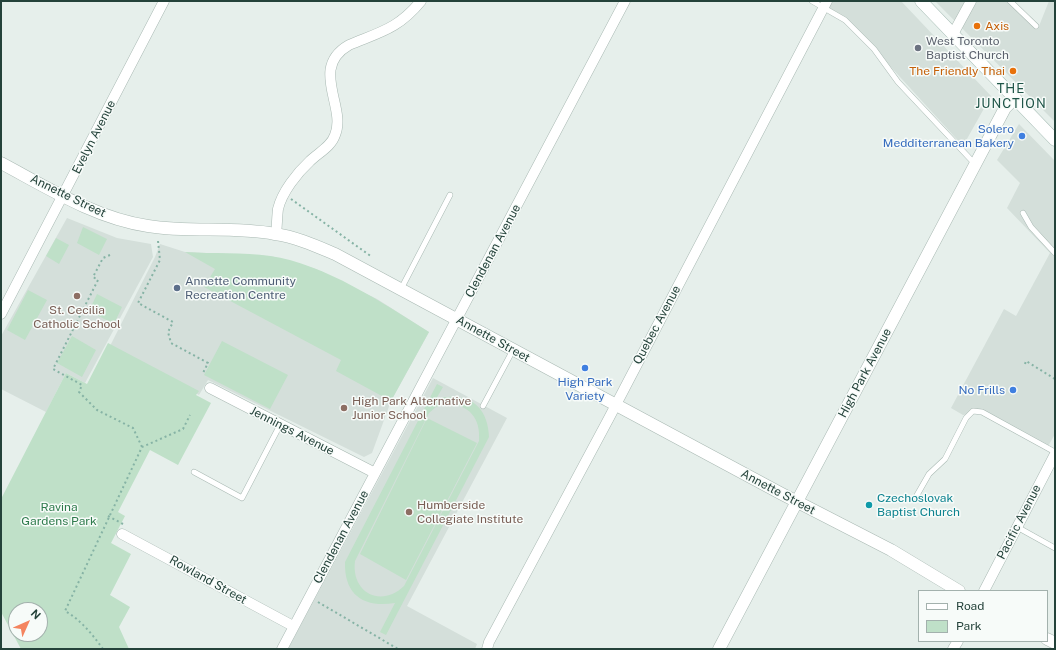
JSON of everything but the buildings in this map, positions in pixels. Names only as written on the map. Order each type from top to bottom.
[{"type":"street","name":"Evelyn Avenue","points":[[1,314],[164,1]]},
{"type":"street","points":[[276,234],[278,209],[283,196],[304,166],[329,145],[336,134],[338,124],[330,77],[335,58],[343,48],[348,45],[387,31],[395,26],[421,1]]},
{"type":"street","name":"Clendenan Avenue","points":[[282,649],[625,1]]},
{"type":"street","points":[[921,1],[1055,140]]},
{"type":"street","points":[[953,34],[971,1]]},
{"type":"street","name":"Quebec Avenue","points":[[487,649],[489,642],[826,4]]},
{"type":"street","name":"High Park Avenue","points":[[719,649],[1005,108],[1015,98]]},
{"type":"street","name":"Annette Street","points":[[1,163],[63,196],[104,215],[148,226],[172,229],[236,230],[276,234],[335,254],[797,502],[890,550],[957,590]]},
{"type":"street","name":"Jennings Avenue","points":[[210,388],[375,473]]},
{"type":"street","name":"Pacific Avenue","points":[[985,590],[1055,453]]},
{"type":"street","name":"Rowland Street","points":[[123,529],[293,626]]},
{"type":"lane","points":[[812,1],[826,4],[845,20],[869,44],[898,82],[975,164]]},
{"type":"lane","points":[[1010,1],[1036,26]]},
{"type":"lane","points":[[401,289],[450,195]]},
{"type":"lane","points":[[1023,213],[1032,227],[1055,253]]},
{"type":"lane","points":[[482,406],[513,350]]},
{"type":"lane","points":[[917,496],[929,474],[945,459],[966,418],[973,411],[982,412],[1055,453]]},
{"type":"lane","points":[[194,472],[242,498],[280,425]]},
{"type":"lane","points":[[1017,527],[1055,548]]},
{"type":"path","points":[[290,198],[372,258]]},
{"type":"path","points":[[158,241],[160,260],[138,303],[173,322],[168,332],[171,343],[208,363],[203,373]]},
{"type":"path","points":[[110,255],[103,258],[93,277],[98,280],[53,369],[82,385],[79,392],[97,410],[133,428],[142,447]]},
{"type":"path","points":[[1025,364],[1026,361],[1055,379]]},
{"type":"path","points":[[103,649],[91,632],[73,615],[65,611],[108,516],[142,447],[183,428],[190,415]]},
{"type":"path","points":[[108,516],[123,529]]},
{"type":"path","points":[[316,601],[398,649]]},
{"type":"shaded area","points":[[817,1],[901,1],[991,96],[963,146],[858,31],[828,14]]},
{"type":"shaded area","points":[[935,1],[1013,1],[1039,26],[1049,1],[1055,1],[1055,122]]},
{"type":"shaded area","points":[[1019,124],[1055,161],[1055,434],[1046,450],[979,413],[963,415],[951,408],[1004,309],[1016,316],[1050,253],[1007,208],[1020,183],[997,160]]},
{"type":"shaded area","name":"St. Cecilia Catholic School","points":[[67,218],[117,238],[151,244],[153,257],[85,383],[66,373],[46,412],[1,389],[1,336]]},
{"type":"shaded area","points":[[160,244],[185,252],[271,256],[316,269],[377,299],[429,332],[391,401],[372,453],[364,457],[208,380],[199,395],[110,346],[155,257]]},
{"type":"shaded area","name":"Humberside Collegiate Institute","points":[[433,378],[507,418],[407,606],[477,644],[475,649],[288,649]]},
{"type":"green space","points":[[83,227],[107,239],[99,255],[77,243]]},
{"type":"green space","points":[[56,238],[69,245],[59,264],[46,256]]},
{"type":"green space","points":[[185,252],[260,255],[291,260],[312,267],[353,286],[429,332],[391,401],[336,371],[341,360],[204,287],[215,269]]},
{"type":"green space","points":[[28,290],[47,300],[25,340],[7,330]]},
{"type":"green space","points":[[97,294],[122,307],[114,324],[89,311]]},
{"type":"green space","points":[[72,336],[96,350],[82,377],[57,363]]},
{"type":"green space","points":[[222,341],[288,375],[270,409],[204,375]]},
{"type":"green space","name":"Ravina Gardens Park","points":[[108,343],[199,391],[196,395],[211,403],[178,465],[150,450],[118,512],[125,516],[111,543],[131,554],[110,595],[130,607],[119,627],[129,649],[21,649],[17,642],[48,642],[48,602],[8,602],[8,625],[1,612],[1,499],[66,373],[87,384]]},
{"type":"green space","points":[[437,384],[443,387],[436,399],[457,397],[474,403],[485,416],[489,437],[386,635],[380,632],[395,603],[374,603],[358,597],[352,591],[348,583],[345,562]],"holes":[[[446,404],[454,405],[467,410],[476,419],[479,441],[404,586],[395,593],[386,596],[369,594],[358,582],[355,572],[355,561],[429,413],[436,407]]]},
{"type":"green space","points":[[427,418],[477,443],[406,580],[360,554]]},
{"type":"place","name":"Axis","points":[[977,26]]},
{"type":"place","name":"West Toronto Baptist Church","points":[[918,48]]},
{"type":"place","name":"The Friendly Thai","points":[[1013,71]]},
{"type":"place","name":"Solero Medditerranean Bakery","points":[[1022,136]]},
{"type":"place","name":"Annette Community Recreation Centre","points":[[177,288]]},
{"type":"place","name":"St. Cecilia Catholic School","points":[[77,296]]},
{"type":"place","name":"High Park Variety","points":[[585,368]]},
{"type":"place","name":"No Frills","points":[[1013,390]]},
{"type":"place","name":"High Park Alternative Junior School","points":[[344,408]]},
{"type":"place","name":"Czechoslovak Baptist Church","points":[[869,505]]},
{"type":"place","name":"Humberside Collegiate Institute","points":[[409,512]]},
{"type":"district","name":"THE JUNCTION","points":[[1011,96]]}]
